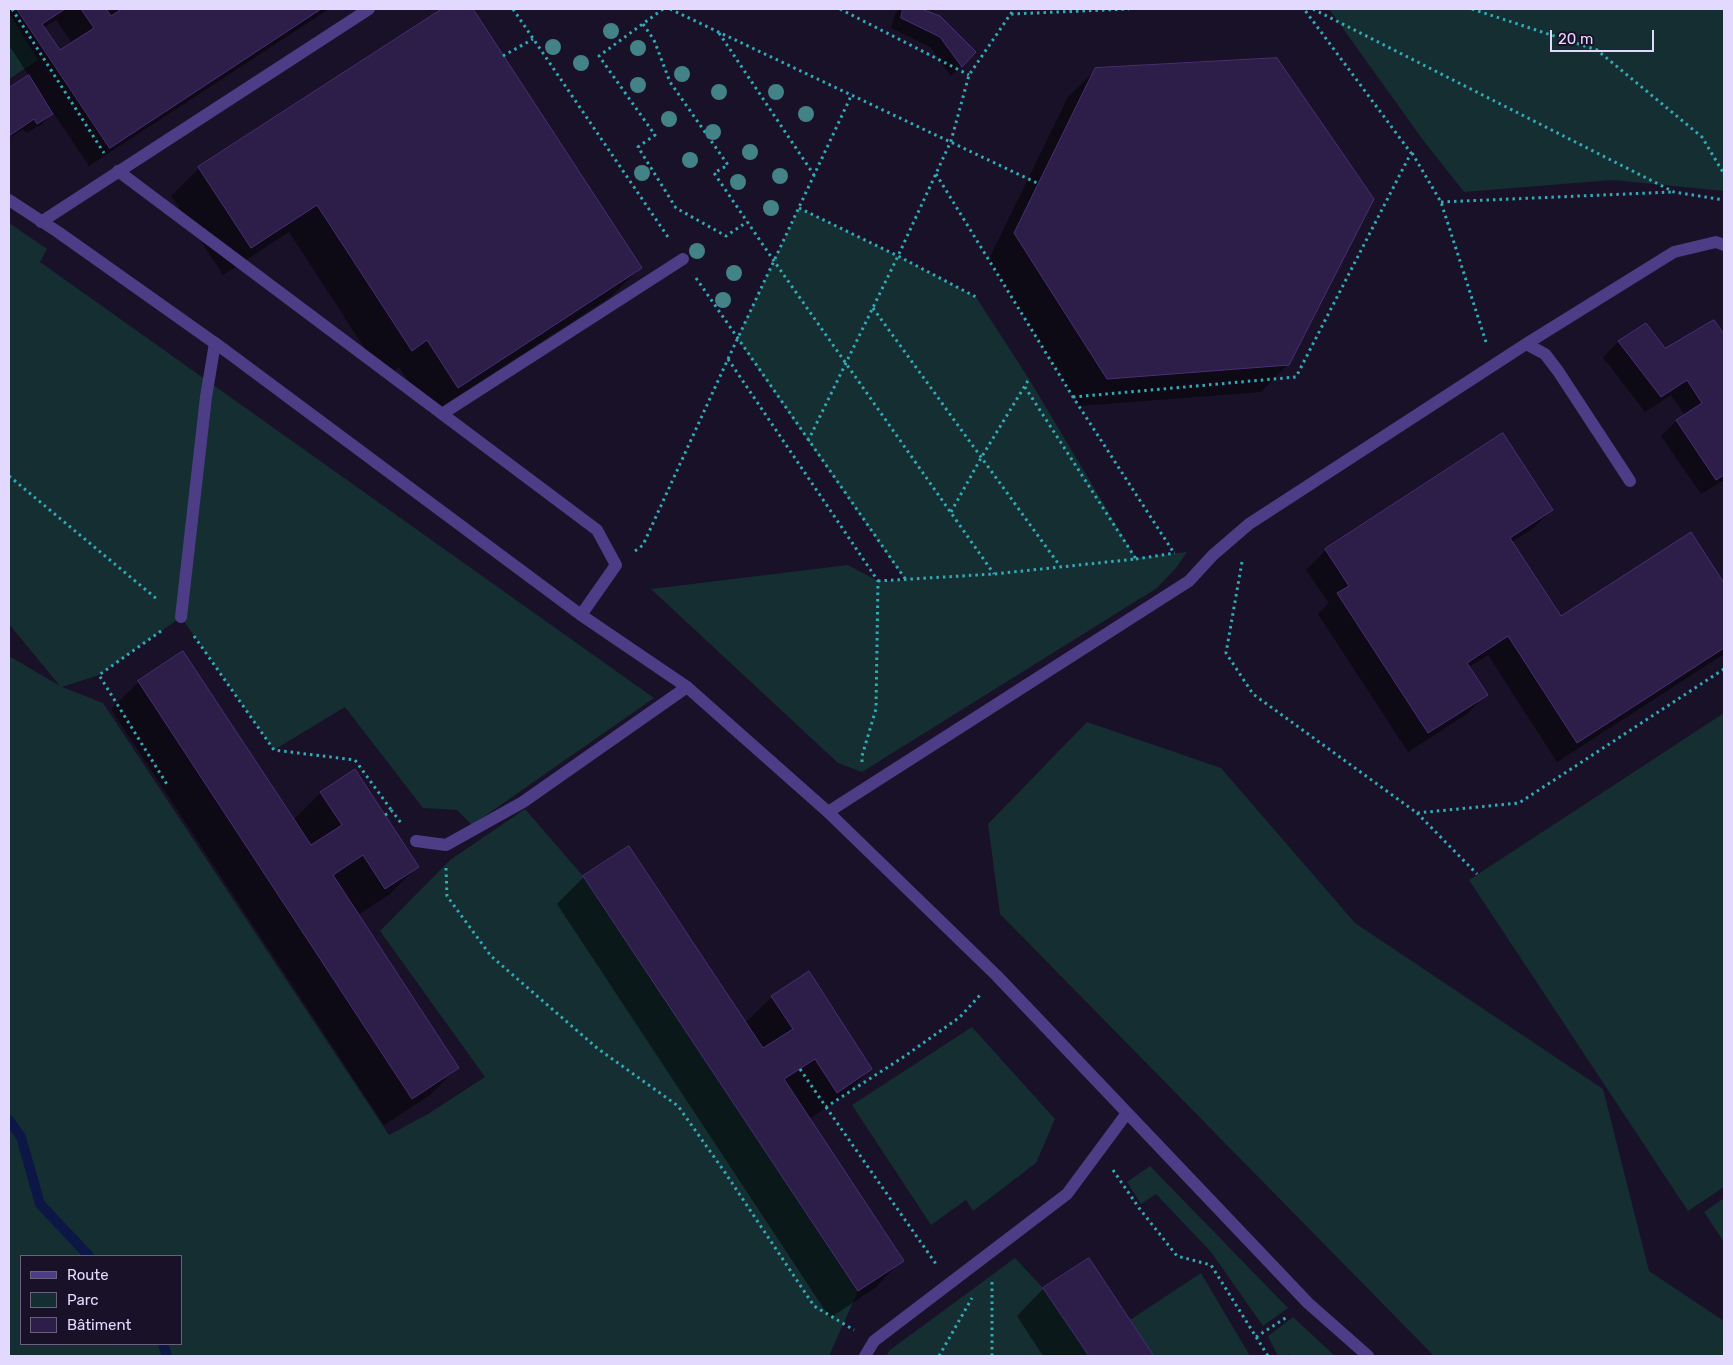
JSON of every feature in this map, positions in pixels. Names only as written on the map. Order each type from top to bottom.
[{"type":"street","points":[[41,222],[369,9]]},
{"type":"street","points":[[118,171],[598,530],[616,565],[581,615]]},
{"type":"street","points":[[9,200],[215,344],[581,615],[687,687],[828,812],[996,976],[1308,1303],[1368,1356]]},
{"type":"street","points":[[828,812],[1189,581],[1212,555],[1249,524],[1526,344],[1674,252],[1716,242],[1724,245]]},
{"type":"street","points":[[442,414],[683,259]]},
{"type":"street","points":[[181,617],[206,396],[215,344]]},
{"type":"street","points":[[1526,344],[1545,354],[1554,365],[1630,481]]},
{"type":"street","points":[[416,841],[446,845],[523,802],[687,687]]},
{"type":"street","points":[[865,1356],[874,1341],[1067,1194],[1127,1113]]},
{"type":"path","points":[[12,9],[103,151]]},
{"type":"path","points":[[513,9],[737,339],[906,580]]},
{"type":"path","points":[[662,9],[599,56],[655,135],[638,147],[676,208],[726,236],[748,222]]},
{"type":"path","points":[[670,9],[1039,184]]},
{"type":"path","points":[[840,9],[969,75]]},
{"type":"path","points":[[808,441],[951,142],[969,75],[1014,9]]},
{"type":"path","points":[[1011,14],[1129,9]]},
{"type":"path","points":[[1304,9],[1411,153],[1441,202],[1494,365]]},
{"type":"path","points":[[1313,9],[1674,192]]},
{"type":"path","points":[[1472,9],[1598,50],[1702,137],[1724,174]]},
{"type":"path","points":[[642,24],[654,40],[670,82],[728,165],[714,173],[994,574]]},
{"type":"path","points":[[718,32],[814,176]]},
{"type":"path","points":[[503,56],[533,39]]},
{"type":"path","points":[[616,565],[643,546],[737,339],[852,94]]},
{"type":"path","points":[[1073,397],[1296,376],[1411,153]]},
{"type":"path","points":[[936,174],[1073,397],[1174,553]]},
{"type":"path","points":[[1441,202],[1674,192],[1724,200]]},
{"type":"path","points":[[799,208],[898,256],[976,298]]},
{"type":"path","points":[[873,308],[1060,566]]},
{"type":"path","points":[[728,359],[878,581],[876,709],[862,756],[862,790]]},
{"type":"path","points":[[951,512],[1029,379]]},
{"type":"path","points":[[1025,386],[1136,558]]},
{"type":"path","points":[[9,476],[181,617],[274,750],[356,760],[392,811]]},
{"type":"path","points":[[1249,524],[1226,653],[1253,694],[1417,813],[1478,874]]},
{"type":"path","points":[[878,581],[994,574],[1174,553],[1187,552],[1212,555]]},
{"type":"path","points":[[168,786],[99,675],[181,617]]},
{"type":"path","points":[[1417,813],[1519,803],[1724,668]]},
{"type":"path","points":[[446,845],[447,896],[491,956],[596,1048],[678,1106],[814,1306],[874,1341]]},
{"type":"path","points":[[826,1107],[905,1056],[960,1017],[996,976]]},
{"type":"path","points":[[800,1069],[950,1284]]},
{"type":"path","points":[[1099,1150],[1139,1208],[1177,1256],[1211,1265],[1268,1356]]},
{"type":"path","points":[[992,1274],[992,1356]]},
{"type":"path","points":[[1256,1337],[1292,1314]]},
{"type":"green space","points":[[1329,9],[1724,9],[1724,191],[1613,180],[1464,192],[1423,140]]},
{"type":"green space","points":[[9,12],[38,60],[9,79]]},
{"type":"green space","points":[[799,208],[898,256],[976,297],[1029,379],[1136,558],[1187,552],[1176,568],[1157,588],[862,772],[838,763],[651,589],[848,565],[878,581],[905,580],[737,339]]},
{"type":"green space","points":[[9,223],[47,249],[40,262],[654,698],[472,825],[457,810],[423,808],[345,707],[274,750],[181,617],[99,675],[62,687],[103,703],[389,1135],[428,1114],[485,1077],[380,931],[450,860],[525,809],[583,876],[858,1291],[829,1356],[9,1356],[9,656],[60,686],[9,624]]},
{"type":"green space","points":[[1724,713],[1724,1187],[1688,1211],[1469,880]]},
{"type":"green space","points":[[1087,722],[1221,768],[1355,923],[1603,1089],[1649,1271],[1724,1321],[1724,1356],[1434,1356],[1000,914],[988,824]]},
{"type":"green space","points":[[972,1027],[1055,1119],[1036,1163],[973,1211],[966,1200],[931,1225],[852,1105]]},
{"type":"green space","points":[[1150,1166],[1288,1308],[1263,1326],[1211,1252],[1156,1194],[1141,1204],[1127,1182]]},
{"type":"green space","points":[[1724,1198],[1724,1242],[1704,1212]]},
{"type":"green space","points":[[1015,1258],[1043,1288],[1089,1356],[886,1356],[890,1350]]},
{"type":"green space","points":[[1201,1273],[1250,1356],[1154,1356],[1130,1320]]},
{"type":"green space","points":[[1293,1317],[1335,1356],[1290,1356],[1289,1354],[1278,1356],[1268,1336]]},
{"type":"building","points":[[17,9],[65,9],[42,24],[60,50],[94,28],[81,9],[106,9],[111,16],[122,9],[321,9],[110,148]]},
{"type":"building","points":[[442,9],[473,9],[642,268],[458,388],[427,340],[412,351],[317,205],[251,248],[198,167]]},
{"type":"building","points":[[903,9],[921,9],[940,16],[976,52],[962,67],[940,37],[901,18]]},
{"type":"building","points":[[1277,58],[1374,199],[1289,365],[1107,379],[1014,233],[1095,68]]},
{"type":"building","points":[[29,75],[53,114],[37,124],[34,119],[9,136],[9,88]]},
{"type":"building","points":[[1714,320],[1724,334],[1724,475],[1716,480],[1676,420],[1702,403],[1687,380],[1661,397],[1618,341],[1646,323],[1665,348]]},
{"type":"building","points":[[1503,433],[1553,510],[1510,538],[1561,616],[1691,532],[1724,583],[1724,648],[1577,743],[1508,636],[1467,663],[1488,695],[1428,733],[1337,593],[1349,586],[1325,549]]},
{"type":"building","points":[[183,651],[311,845],[342,825],[320,792],[355,769],[419,867],[385,889],[363,855],[333,875],[459,1068],[412,1099],[138,681]]},
{"type":"building","points":[[629,846],[763,1048],[793,1029],[771,996],[809,971],[872,1069],[837,1093],[815,1059],[784,1079],[904,1261],[858,1291],[583,876]]},
{"type":"building","points":[[1089,1258],[1154,1356],[1089,1356],[1043,1288]]},
{"type":"waterway","points":[[9,1120],[21,1137],[40,1204],[88,1255]]},
{"type":"waterway","points":[[163,1345],[167,1356]]}]
